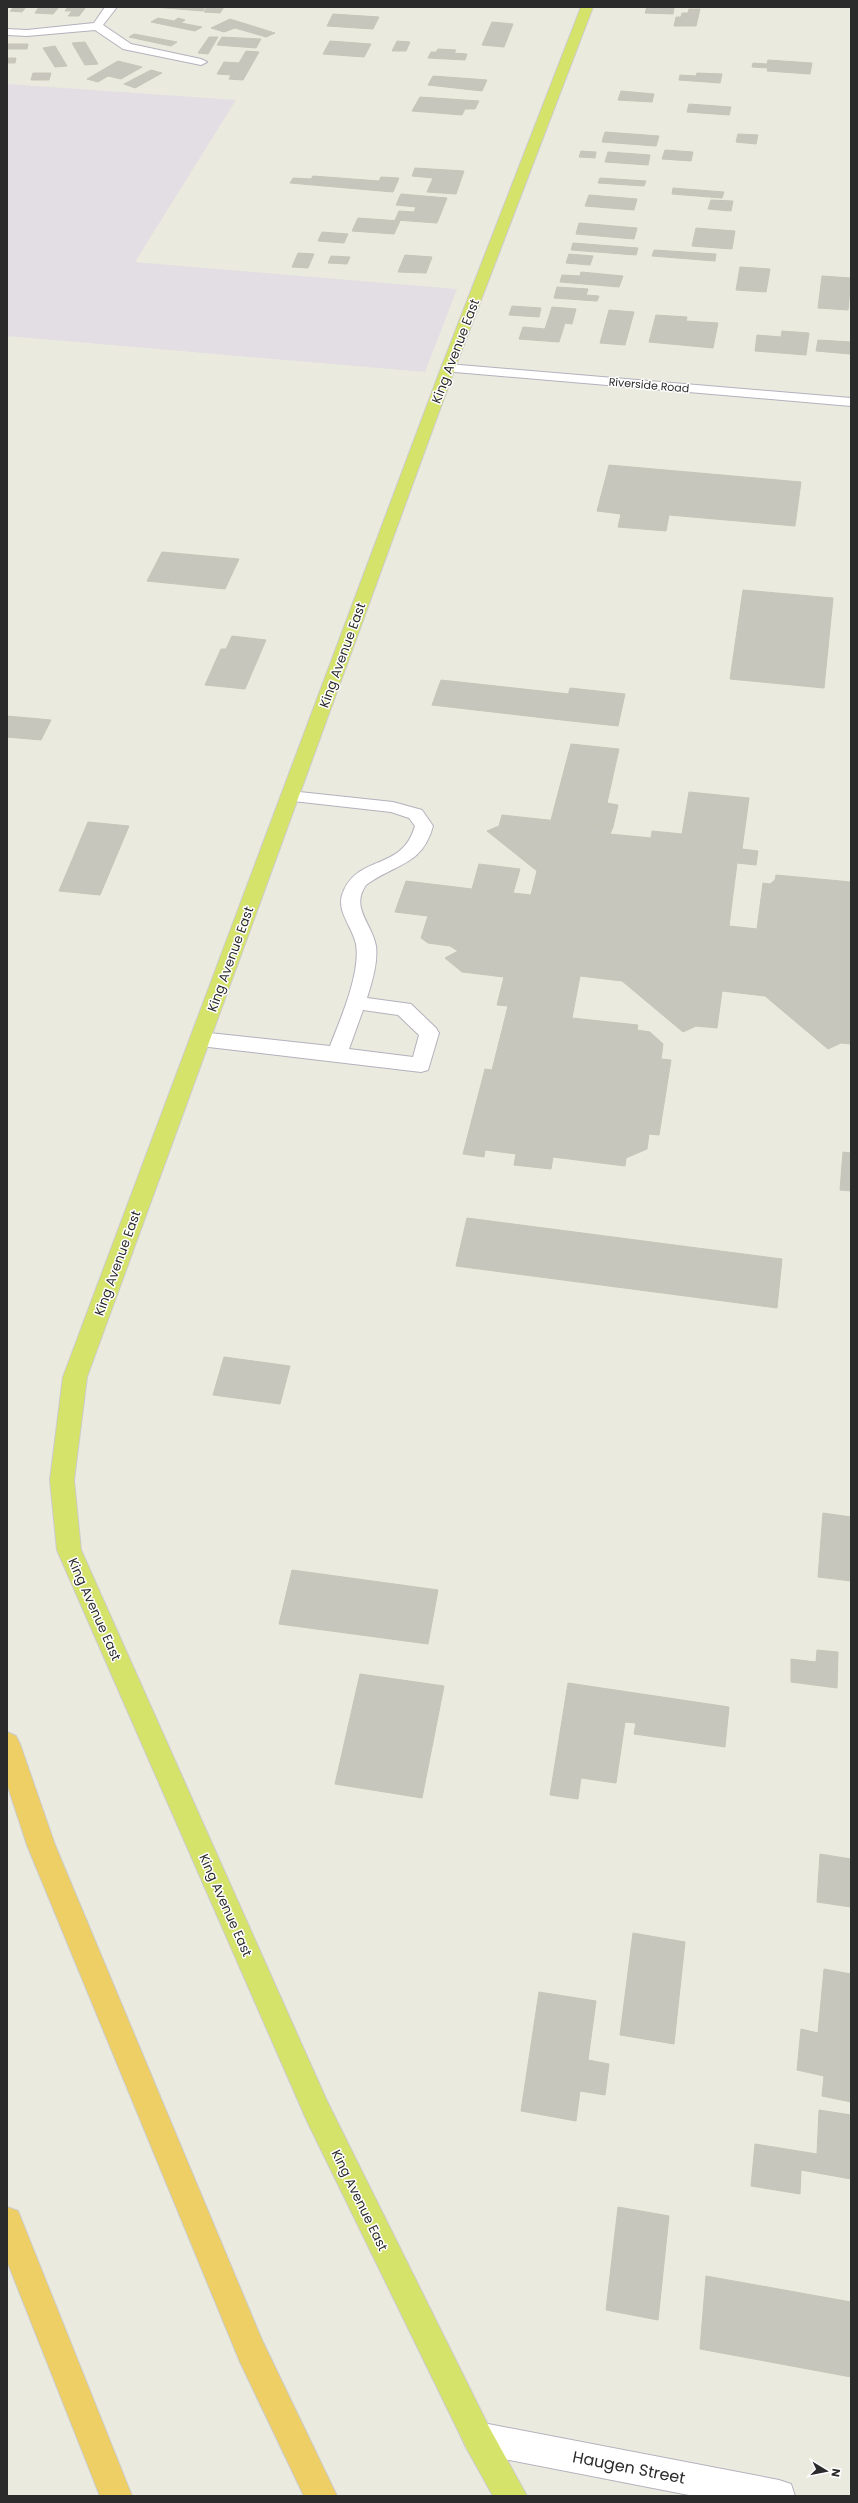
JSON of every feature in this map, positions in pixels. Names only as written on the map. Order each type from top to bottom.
[{"type":"highway","points":[[7,1744],[41,1844],[248,2343],[321,2496]]},
{"type":"highway","points":[[7,2222],[116,2496]]},
{"type":"main road","name":"King Avenue East","points":[[511,2496],[478,2438],[316,2111],[69,1550],[62,1480],[75,1377],[448,368],[587,7]]},
{"type":"street","points":[[97,26],[111,7]]},
{"type":"street","points":[[7,32],[27,33],[97,26],[127,47],[202,62]]},
{"type":"street","name":"Riverside Road","points":[[448,368],[851,402]]},
{"type":"street","points":[[290,796],[393,807],[416,814],[424,826],[422,837],[412,852],[370,874],[354,888],[349,903],[351,914],[366,946],[365,964],[355,1003],[338,1054]]},
{"type":"street","points":[[200,1039],[338,1054],[421,1065],[429,1033],[404,1009],[355,1003]]},
{"type":"street","name":"Haugen Street","points":[[478,2438],[779,2496]]},
{"type":"shaded area","points":[[7,84],[236,100],[135,262],[457,289],[425,372],[7,336]]},
{"type":"building","points":[[14,7],[26,7],[22,12],[10,11]]},
{"type":"building","points":[[39,7],[59,7],[53,14],[35,13]]},
{"type":"building","points":[[68,7],[86,7],[79,16],[68,16],[72,11],[65,11]]},
{"type":"building","points":[[153,7],[205,7],[203,11]]},
{"type":"building","points":[[207,7],[224,7],[220,13],[204,12]]},
{"type":"building","points":[[647,7],[674,8],[673,14],[645,13]]},
{"type":"building","points":[[689,9],[700,9],[696,26],[674,26],[676,17],[681,17],[682,13],[688,13]]},
{"type":"building","points":[[333,14],[379,17],[373,29],[327,26]]},
{"type":"building","points":[[158,18],[174,21],[178,18],[185,20],[181,23],[202,27],[195,31],[151,22]]},
{"type":"building","points":[[230,19],[275,33],[266,37],[235,28],[224,32],[211,28]]},
{"type":"building","points":[[492,22],[513,24],[504,47],[482,45]]},
{"type":"building","points":[[134,34],[177,42],[171,46],[129,37]]},
{"type":"building","points":[[209,37],[218,37],[208,54],[198,53]]},
{"type":"building","points":[[222,37],[261,39],[256,48],[217,45]]},
{"type":"building","points":[[330,41],[371,44],[364,57],[323,54]]},
{"type":"building","points":[[397,41],[410,42],[406,51],[392,51]]},
{"type":"building","points":[[85,42],[98,64],[85,65],[72,43]]},
{"type":"building","points":[[7,44],[28,44],[27,49],[7,49]]},
{"type":"building","points":[[55,46],[67,66],[55,67],[43,48]]},
{"type":"building","points":[[438,49],[456,50],[454,53],[467,54],[465,60],[428,58],[431,52],[436,52]]},
{"type":"building","points":[[246,51],[259,52],[243,80],[229,79],[231,75],[217,74],[224,62],[239,63]]},
{"type":"building","points":[[7,58],[16,58],[15,63],[7,63]]},
{"type":"building","points":[[768,60],[812,63],[810,74],[767,71],[768,68],[752,67],[753,63],[767,64]]},
{"type":"building","points":[[118,61],[142,67],[121,79],[108,76],[98,82],[87,79]]},
{"type":"building","points":[[151,70],[162,73],[135,88],[124,84]]},
{"type":"building","points":[[33,73],[51,73],[49,80],[31,80]]},
{"type":"building","points":[[697,73],[722,74],[720,83],[679,80],[680,75],[696,76]]},
{"type":"building","points":[[433,76],[487,80],[482,91],[428,85]]},
{"type":"building","points":[[621,91],[654,94],[652,102],[618,100]]},
{"type":"building","points":[[420,97],[479,101],[475,109],[465,109],[462,115],[412,111]]},
{"type":"building","points":[[689,104],[731,107],[729,115],[687,112]]},
{"type":"building","points":[[605,132],[659,136],[656,146],[602,142]]},
{"type":"building","points":[[738,134],[758,135],[756,144],[736,142]]},
{"type":"building","points":[[665,150],[693,152],[691,161],[662,159]]},
{"type":"building","points":[[581,151],[596,152],[595,158],[579,157]]},
{"type":"building","points":[[608,152],[650,155],[648,165],[605,162]]},
{"type":"building","points":[[415,168],[464,171],[456,194],[427,192],[433,178],[412,176]]},
{"type":"building","points":[[313,176],[379,181],[381,177],[399,178],[393,192],[290,183],[293,178],[311,179]]},
{"type":"building","points":[[600,178],[646,181],[644,186],[598,183]]},
{"type":"building","points":[[673,188],[724,192],[722,198],[672,194]]},
{"type":"building","points":[[401,194],[447,198],[437,223],[395,220],[399,211],[414,212],[416,207],[396,205]]},
{"type":"building","points":[[589,195],[637,199],[634,210],[585,206]]},
{"type":"building","points":[[711,200],[733,201],[731,211],[708,209]]},
{"type":"building","points":[[358,218],[400,221],[394,234],[352,231]]},
{"type":"building","points":[[579,223],[637,228],[634,239],[576,234]]},
{"type":"building","points":[[696,228],[735,231],[732,249],[692,246]]},
{"type":"building","points":[[322,232],[348,234],[344,243],[318,241]]},
{"type":"building","points":[[573,243],[638,248],[636,255],[571,250]]},
{"type":"building","points":[[654,250],[716,254],[715,261],[652,256]]},
{"type":"building","points":[[298,253],[314,254],[308,268],[292,267]]},
{"type":"building","points":[[569,254],[593,256],[590,265],[566,263]]},
{"type":"building","points":[[405,255],[432,257],[426,273],[398,272]]},
{"type":"building","points":[[331,256],[350,257],[347,264],[328,263]]},
{"type":"building","points":[[740,267],[770,269],[766,292],[736,290]]},
{"type":"building","points":[[581,272],[623,276],[619,287],[560,282],[562,275],[580,276]]},
{"type":"building","points":[[822,276],[851,278],[848,310],[818,308]]},
{"type":"building","points":[[557,287],[588,289],[586,295],[599,296],[597,301],[554,298]]},
{"type":"building","points":[[512,306],[541,308],[539,317],[509,315]]},
{"type":"building","points":[[552,307],[576,309],[572,324],[565,323],[559,342],[519,339],[523,327],[545,329]]},
{"type":"building","points":[[609,310],[634,312],[625,345],[600,343]]},
{"type":"building","points":[[656,315],[687,317],[686,321],[718,323],[713,348],[649,342]]},
{"type":"building","points":[[782,331],[809,333],[806,355],[755,351],[757,335],[781,337]]},
{"type":"building","points":[[818,340],[851,342],[850,354],[816,351]]},
{"type":"building","points":[[609,465],[801,482],[795,526],[669,515],[666,531],[618,527],[621,514],[597,511]]},
{"type":"building","points":[[162,552],[239,559],[225,589],[147,581]]},
{"type":"building","points":[[743,590],[833,598],[824,688],[730,679]]},
{"type":"building","points":[[232,636],[266,640],[245,689],[205,685],[221,649],[226,649]]},
{"type":"building","points":[[441,680],[569,694],[562,720],[432,705]]},
{"type":"building","points":[[570,688],[625,694],[618,726],[562,720]]},
{"type":"building","points":[[7,716],[51,720],[41,740],[7,737]]},
{"type":"building","points":[[571,744],[619,749],[607,803],[618,805],[613,827],[551,820]]},
{"type":"building","points":[[689,792],[749,798],[742,849],[758,851],[756,865],[737,863],[729,926],[757,929],[763,883],[770,884],[775,880],[776,875],[851,882],[851,1044],[841,1043],[828,1049],[765,996],[722,991],[717,1028],[696,1026],[683,1032],[622,981],[580,976],[572,1018],[638,1025],[637,1030],[650,1032],[663,1044],[661,1059],[671,1060],[659,1135],[649,1134],[647,1149],[626,1158],[625,1166],[553,1157],[551,1169],[514,1165],[516,1154],[485,1150],[484,1157],[463,1154],[485,1069],[492,1070],[508,1006],[497,1005],[504,977],[462,972],[445,958],[458,951],[450,946],[428,943],[421,938],[428,916],[395,912],[406,881],[472,889],[479,864],[520,869],[513,893],[531,895],[537,871],[487,831],[499,826],[502,815],[613,827],[610,834],[651,838],[652,831],[682,834]]},
{"type":"building","points":[[88,822],[129,826],[100,895],[59,891]]},
{"type":"building","points":[[843,1152],[851,1153],[851,1191],[840,1190]]},
{"type":"building","points":[[467,1218],[782,1259],[777,1308],[456,1266]]},
{"type":"building","points":[[224,1357],[290,1366],[280,1404],[213,1395]]},
{"type":"building","points":[[823,1513],[851,1517],[851,1581],[818,1577]]},
{"type":"building","points":[[292,1570],[438,1590],[428,1644],[279,1624]]},
{"type":"building","points":[[817,1650],[838,1652],[837,1688],[791,1682],[791,1659],[816,1662]]},
{"type":"building","points":[[360,1674],[444,1686],[422,1798],[335,1784]]},
{"type":"building","points":[[568,1683],[729,1707],[725,1747],[634,1734],[636,1723],[625,1722],[616,1783],[581,1778],[578,1799],[550,1795]]},
{"type":"building","points":[[820,1854],[851,1859],[851,1907],[817,1902]]},
{"type":"building","points":[[633,1933],[685,1942],[674,2044],[620,2035]]},
{"type":"building","points":[[824,1969],[851,1974],[851,2102],[822,2096],[824,2076],[797,2070],[801,2029],[818,2033]]},
{"type":"building","points":[[539,1992],[596,2001],[588,2060],[609,2064],[605,2095],[580,2091],[576,2121],[521,2111]]},
{"type":"building","points":[[819,2110],[851,2115],[851,2179],[801,2170],[800,2194],[751,2186],[755,2144],[817,2154]]},
{"type":"building","points":[[618,2207],[669,2216],[658,2320],[606,2310]]},
{"type":"building","points":[[706,2276],[851,2302],[851,2377],[700,2349]]}]
